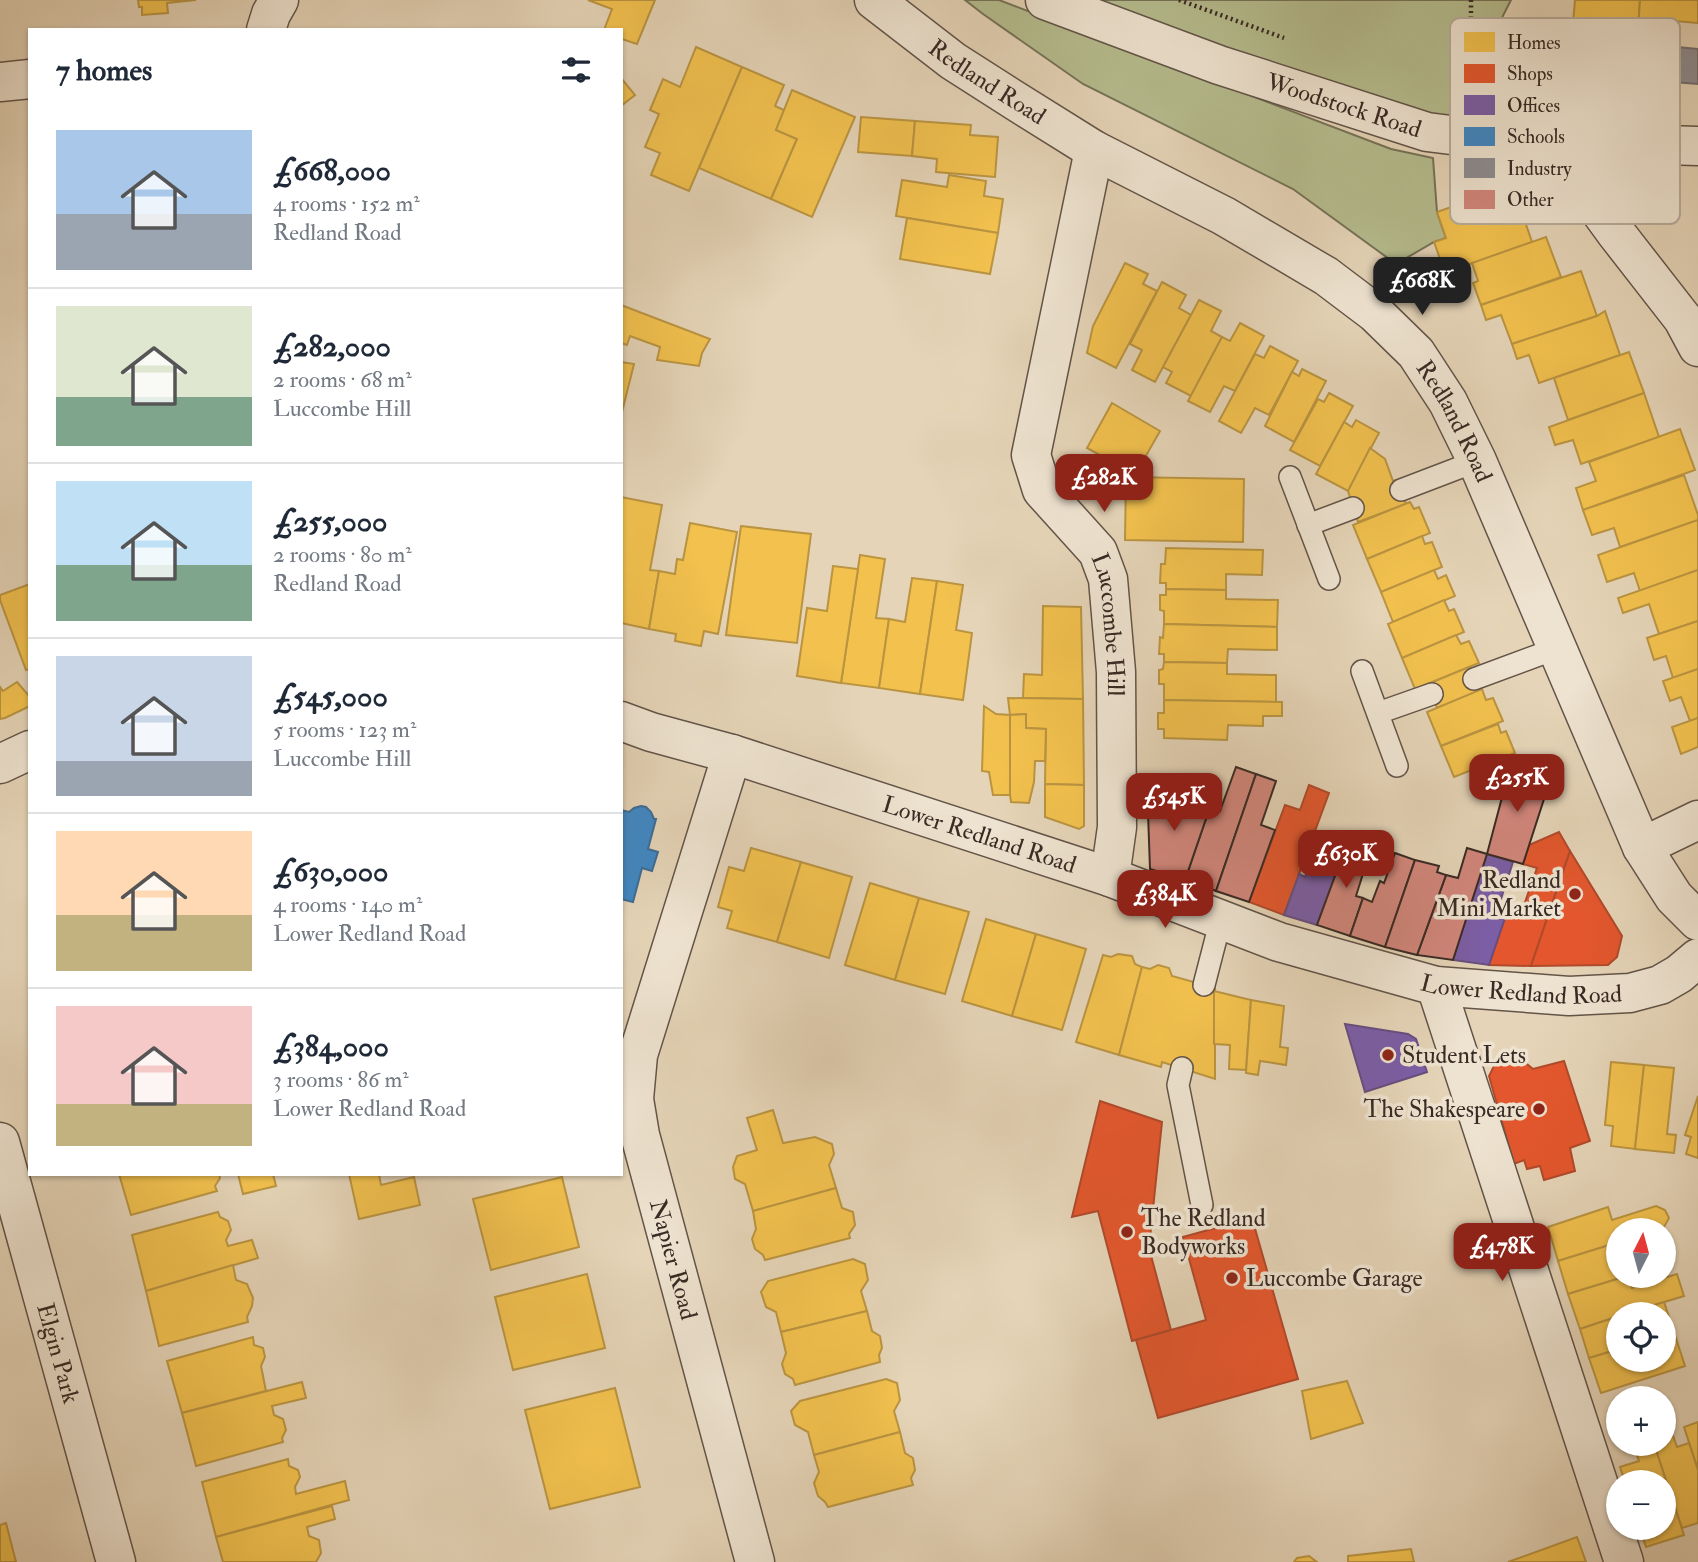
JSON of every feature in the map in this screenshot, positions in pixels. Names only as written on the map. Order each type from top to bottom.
[{"type":"street","points":[[267,28],[279,0]]},
{"type":"street","name":"Redland Road","points":[[874,0],[953,61],[1094,150],[1224,216],[1326,276],[1375,313],[1416,353],[1448,402],[1478,461],[1642,847],[1674,897],[1698,921]]},
{"type":"street","name":"Woodstock Road","points":[[1045,0],[1219,65],[1427,132],[1450,135]]},
{"type":"street","points":[[0,82],[28,79]]},
{"type":"street","name":"Woodstock Road","points":[[1680,145],[1698,146]]},
{"type":"street","name":"Luccombe Hill","points":[[1094,150],[1031,455],[1042,490],[1098,551],[1108,579],[1116,672],[1117,762],[1117,827],[1110,877]]},
{"type":"street","points":[[1609,224],[1683,319],[1698,347]]},
{"type":"street","name":"Lower Redland Road","points":[[623,722],[732,754],[1110,877],[1279,942],[1436,986],[1569,996],[1630,993],[1660,985],[1698,958]]},
{"type":"street","points":[[0,764],[28,751]]},
{"type":"street","name":"Napier Road","points":[[732,754],[638,1055],[634,1099],[643,1149],[755,1562]]},
{"type":"street","points":[[1642,847],[1698,820]]},
{"type":"street","points":[[1436,986],[1624,1562]]},
{"type":"street","name":"Elgin Park","points":[[0,1142],[116,1562]]},
{"type":"lane","points":[[1401,490],[1478,461]]},
{"type":"lane","points":[[1290,477],[1329,579]]},
{"type":"lane","points":[[1308,525],[1353,508]]},
{"type":"lane","points":[[1474,679],[1558,648]]},
{"type":"lane","points":[[1362,671],[1397,766]]},
{"type":"lane","points":[[1378,713],[1432,694]]},
{"type":"lane","points":[[1204,985],[1221,919]]},
{"type":"lane","points":[[1182,1068],[1178,1085],[1202,1205]]},
{"type":"path","points":[[1471,0],[1471,18]]},
{"type":"green space","points":[[965,0],[999,0],[1391,149],[1433,158],[1437,212],[1446,238],[1396,264],[1293,189],[1083,84]]},
{"type":"green space","points":[[1090,0],[1511,0],[1502,18],[1450,18],[1450,121],[1438,121]]},
{"type":"building: Homes","points":[[138,0],[196,0],[167,3],[168,13],[142,15]]},
{"type":"building: Homes","points":[[588,0],[655,0],[637,44],[623,39],[623,28],[605,28],[612,9]]},
{"type":"building: Homes","points":[[1575,0],[1640,0],[1639,18],[1573,18]]},
{"type":"building: Homes","points":[[1640,0],[1698,0],[1698,23],[1680,21],[1680,18],[1639,18]]},
{"type":"building: Homes","points":[[696,47],[742,67],[689,191],[651,175],[660,153],[645,147],[659,114],[650,110],[663,79],[680,87]]},
{"type":"building: Homes","points":[[742,67],[784,85],[775,106],[784,110],[776,130],[797,139],[771,199],[699,168]]},
{"type":"building: Homes","points":[[623,80],[635,95],[623,104]]},
{"type":"building: Homes","points":[[792,90],[855,117],[812,217],[771,199],[797,139],[776,130]]},
{"type":"building: Homes","points":[[861,117],[915,121],[912,156],[858,152]]},
{"type":"building: Homes","points":[[915,121],[971,125],[970,135],[998,137],[995,177],[936,172],[937,159],[912,156]]},
{"type":"building: Homes","points":[[949,175],[986,181],[984,196],[1003,199],[998,233],[896,216],[902,180],[947,187]]},
{"type":"building: Homes","points":[[1450,207],[1450,224],[1526,224],[1532,242],[1445,273],[1434,242],[1446,238],[1437,212]]},
{"type":"building: Homes","points":[[907,218],[998,233],[990,274],[900,259]]},
{"type":"building: Homes","points":[[1546,237],[1561,277],[1481,305],[1473,283],[1478,281],[1472,263]]},
{"type":"building: Homes","points":[[1125,263],[1148,274],[1143,284],[1157,291],[1116,368],[1087,353],[1093,326]]},
{"type":"building: Homes","points":[[1581,271],[1597,316],[1512,344],[1501,315],[1486,320],[1481,305]]},
{"type":"building: Homes","points":[[1162,282],[1186,295],[1179,308],[1191,315],[1155,382],[1132,370],[1142,350],[1130,344]]},
{"type":"building: Homes","points":[[1199,300],[1221,311],[1211,331],[1222,337],[1191,396],[1166,383],[1172,372],[1163,367]]},
{"type":"building: Homes","points":[[623,306],[710,339],[702,353],[699,366],[657,360],[660,347],[630,336],[627,345],[623,344]]},
{"type":"building: Homes","points":[[1605,311],[1620,355],[1539,383],[1529,355],[1517,359],[1512,344]]},
{"type":"building: Homes","points":[[1240,323],[1264,336],[1235,391],[1224,386],[1210,412],[1188,401],[1222,337],[1230,341]]},
{"type":"building: Homes","points":[[1270,346],[1298,361],[1269,415],[1255,408],[1241,433],[1219,421],[1255,354],[1264,358]]},
{"type":"building: Homes","points":[[1629,352],[1644,393],[1568,420],[1554,378]]},
{"type":"building: Homes","points":[[623,362],[634,364],[623,408]]},
{"type":"building: Homes","points":[[1302,369],[1326,381],[1294,442],[1265,426],[1292,372],[1299,376]]},
{"type":"building: Homes","points":[[1329,393],[1353,406],[1320,466],[1290,450],[1318,399],[1324,402]]},
{"type":"building: Homes","points":[[1644,393],[1659,437],[1581,464],[1573,440],[1555,445],[1549,427]]},
{"type":"building: Homes","points":[[1112,403],[1160,431],[1139,468],[1129,471],[1087,448]]},
{"type":"building: Homes","points":[[1356,420],[1379,433],[1348,491],[1316,474],[1344,422],[1352,427]]},
{"type":"building: Homes","points":[[1680,429],[1695,470],[1583,510],[1576,488],[1596,481],[1589,462]]},
{"type":"building: Homes","points":[[1370,448],[1385,459],[1406,504],[1358,522],[1348,491]]},
{"type":"building: Homes","points":[[1684,475],[1698,520],[1620,547],[1614,528],[1592,535],[1583,510]]},
{"type":"building: Homes","points":[[1126,477],[1244,479],[1243,542],[1125,540]]},
{"type":"building: Homes","points":[[623,497],[662,505],[650,570],[659,571],[649,629],[623,623]]},
{"type":"building: Homes","points":[[1410,502],[1414,509],[1419,507],[1430,533],[1367,559],[1353,525]]},
{"type":"building: Homes","points":[[1698,520],[1698,570],[1640,591],[1634,573],[1607,582],[1598,555]]},
{"type":"building: Homes","points":[[690,523],[737,532],[718,634],[704,631],[701,646],[675,641],[676,634],[649,629],[659,571],[675,574],[677,559],[683,560]]},
{"type":"building: Homes","points":[[741,526],[811,534],[797,643],[726,635]]},
{"type":"building: Homes","points":[[1422,536],[1425,544],[1432,542],[1442,567],[1381,592],[1367,559]]},
{"type":"building: Homes","points":[[1166,548],[1263,550],[1262,575],[1226,574],[1226,590],[1166,589],[1166,583],[1160,583],[1161,564],[1165,564]]},
{"type":"building: Homes","points":[[860,555],[885,559],[876,618],[889,619],[879,688],[841,683]]},
{"type":"building: Homes","points":[[833,566],[858,569],[841,683],[797,676],[807,608],[827,611]]},
{"type":"building: Homes","points":[[1434,570],[1438,579],[1446,575],[1455,596],[1393,622],[1381,592]]},
{"type":"building: Homes","points":[[1698,570],[1698,621],[1659,634],[1649,604],[1623,613],[1618,598]]},
{"type":"building: Homes","points":[[912,578],[937,581],[920,694],[879,688],[889,619],[905,622]]},
{"type":"building: Homes","points":[[937,581],[963,585],[956,630],[972,633],[963,700],[920,694]]},
{"type":"building: Homes","points":[[28,585],[28,670],[26,670],[0,595]]},
{"type":"building: Homes","points":[[1166,589],[1226,590],[1226,599],[1278,600],[1277,627],[1164,624],[1160,595],[1166,595]]},
{"type":"building: Homes","points":[[1444,600],[1449,611],[1454,609],[1464,632],[1402,658],[1388,624]]},
{"type":"building: Homes","points":[[1043,606],[1081,607],[1083,699],[1023,698],[1024,674],[1042,675]]},
{"type":"building: Homes","points":[[1698,621],[1698,669],[1673,678],[1666,656],[1654,660],[1647,638]]},
{"type":"building: Homes","points":[[1164,624],[1277,627],[1277,650],[1228,649],[1227,663],[1164,662],[1164,654],[1159,654]]},
{"type":"building: Homes","points":[[1456,635],[1461,644],[1469,641],[1479,663],[1415,689],[1402,658]]},
{"type":"building: Homes","points":[[1164,662],[1227,663],[1227,674],[1276,675],[1276,702],[1164,700],[1164,684],[1159,684],[1159,670],[1163,669]]},
{"type":"building: Homes","points":[[1469,667],[1479,691],[1437,708],[1428,684]]},
{"type":"building: Homes","points":[[1698,669],[1698,718],[1690,721],[1681,697],[1670,701],[1663,681]]},
{"type":"building: Homes","points":[[17,682],[28,695],[28,707],[0,719],[0,687],[3,691]]},
{"type":"building: Homes","points":[[1482,689],[1486,700],[1493,698],[1503,721],[1441,746],[1427,712]]},
{"type":"building: Homes","points":[[1008,698],[1083,699],[1084,785],[1045,784],[1046,729],[1026,728],[1026,714],[1010,715]]},
{"type":"building: Homes","points":[[1164,700],[1282,702],[1282,716],[1263,716],[1263,726],[1228,725],[1227,740],[1164,738],[1164,729],[1158,729],[1158,713],[1164,713]]},
{"type":"building: Homes","points":[[984,706],[996,714],[1010,715],[1010,795],[993,795],[989,772],[982,771]]},
{"type":"building: Homes","points":[[1026,714],[1026,728],[1046,729],[1045,761],[1035,761],[1029,803],[1011,802],[1010,715]]},
{"type":"building: Homes","points":[[1698,718],[1698,747],[1681,754],[1672,727]]},
{"type":"building: Homes","points":[[1498,724],[1501,733],[1506,731],[1515,753],[1454,777],[1441,746]]},
{"type":"building: Homes","points":[[1045,784],[1084,785],[1084,826],[1079,829],[1045,817]]},
{"type":"building: Homes","points":[[751,848],[801,862],[777,942],[727,928],[732,911],[718,907],[729,867],[744,871]]},
{"type":"building: Homes","points":[[801,862],[852,877],[829,958],[777,942]]},
{"type":"building: Homes","points":[[870,883],[919,898],[895,980],[845,965]]},
{"type":"building: Homes","points":[[919,898],[969,912],[945,994],[895,980]]},
{"type":"building: Homes","points":[[986,919],[1036,934],[1012,1016],[962,1001]]},
{"type":"building: Homes","points":[[1036,934],[1086,949],[1062,1030],[1012,1016]]},
{"type":"building: Homes","points":[[1118,954],[1132,956],[1135,964],[1142,967],[1119,1055],[1076,1042],[1103,955],[1111,957]]},
{"type":"building: Homes","points":[[1158,965],[1169,968],[1172,976],[1215,988],[1215,1079],[1162,1062],[1161,1067],[1119,1055],[1142,967],[1150,969]]},
{"type":"building: Homes","points":[[1214,991],[1251,1000],[1246,1070],[1229,1069],[1230,1045],[1214,1044]]},
{"type":"building: Homes","points":[[1251,1000],[1284,1006],[1280,1047],[1288,1048],[1286,1065],[1260,1061],[1258,1075],[1246,1073]]},
{"type":"building: Homes","points":[[1611,1062],[1644,1065],[1635,1149],[1611,1146],[1613,1126],[1605,1125]]},
{"type":"building: Homes","points":[[1644,1065],[1674,1068],[1667,1134],[1676,1135],[1674,1153],[1635,1149]]},
{"type":"building: Homes","points":[[1698,1096],[1698,1158],[1686,1154],[1691,1137],[1685,1135]]},
{"type":"building: Homes","points":[[773,1110],[783,1143],[815,1137],[832,1144],[834,1154],[829,1165],[836,1188],[753,1211],[745,1184],[735,1179],[733,1167],[737,1156],[757,1150],[747,1118]]},
{"type":"building: Homes","points":[[120,1176],[220,1176],[215,1186],[217,1191],[131,1215]]},
{"type":"building: Homes","points":[[238,1176],[274,1176],[276,1186],[243,1194]]},
{"type":"building: Homes","points":[[349,1176],[379,1176],[381,1185],[414,1177],[420,1205],[359,1219]]},
{"type":"building: Homes","points":[[562,1177],[579,1247],[491,1270],[473,1199]]},
{"type":"building: Homes","points":[[836,1188],[842,1208],[853,1212],[855,1225],[849,1234],[850,1238],[765,1260],[755,1249],[752,1239],[756,1229],[753,1211]]},
{"type":"building: Homes","points":[[1656,1206],[1665,1210],[1669,1218],[1618,1218]]},
{"type":"building: Homes","points":[[1608,1207],[1611,1218],[1606,1218],[1606,1246],[1558,1261],[1548,1227]]},
{"type":"building: Homes","points":[[218,1212],[220,1217],[228,1221],[231,1230],[226,1240],[228,1246],[252,1240],[258,1258],[146,1291],[132,1235]]},
{"type":"building: Homes","points":[[1606,1246],[1606,1282],[1568,1294],[1558,1261]]},
{"type":"building: Homes","points":[[853,1259],[865,1264],[868,1280],[861,1291],[867,1311],[781,1332],[776,1312],[766,1307],[761,1292],[768,1281]]},
{"type":"building: Homes","points":[[233,1265],[236,1280],[247,1284],[253,1298],[248,1322],[159,1346],[146,1291]]},
{"type":"building: Homes","points":[[587,1274],[605,1348],[513,1370],[495,1297]]},
{"type":"building: Homes","points":[[1676,1274],[1684,1296],[1664,1302],[1606,1302],[1606,1320],[1580,1329],[1568,1294],[1606,1282],[1606,1288],[1676,1288]]},
{"type":"building: Homes","points":[[867,1311],[872,1331],[880,1336],[880,1362],[795,1385],[793,1379],[785,1374],[782,1364],[786,1353],[781,1332]]},
{"type":"building: Homes","points":[[1606,1320],[1606,1353],[1589,1358],[1580,1329]]},
{"type":"building: Homes","points":[[253,1337],[254,1345],[263,1348],[265,1357],[261,1366],[266,1391],[182,1413],[167,1361]]},
{"type":"building: Homes","points":[[1676,1338],[1685,1366],[1676,1369]]},
{"type":"building: Homes","points":[[1606,1353],[1606,1372],[1666,1372],[1623,1386],[1606,1386],[1606,1391],[1601,1393],[1589,1358]]},
{"type":"building: Homes","points":[[886,1379],[897,1383],[900,1400],[894,1411],[900,1432],[814,1455],[808,1432],[795,1425],[791,1411],[800,1401]]},
{"type":"building: Homes","points":[[1347,1381],[1363,1423],[1311,1439],[1302,1391]]},
{"type":"building: Homes","points":[[302,1382],[306,1398],[272,1406],[274,1415],[283,1419],[286,1430],[283,1442],[196,1466],[182,1413]]},
{"type":"building: Homes","points":[[615,1388],[640,1487],[550,1509],[525,1410]]},
{"type":"building: Homes","points":[[1698,1422],[1698,1470],[1684,1427]]},
{"type":"building: Homes","points":[[900,1432],[905,1453],[913,1458],[913,1485],[828,1507],[818,1496],[814,1483],[819,1472],[814,1455]]},
{"type":"building: Homes","points":[[1689,1443],[1698,1470],[1698,1523],[1682,1528],[1676,1510],[1676,1470],[1663,1470],[1658,1456],[1676,1456],[1676,1444],[1677,1447]]},
{"type":"building: Homes","points":[[1637,1456],[1658,1456],[1663,1470],[1621,1470],[1620,1467],[1639,1461]]},
{"type":"building: Homes","points":[[288,1459],[289,1466],[298,1470],[300,1477],[295,1487],[296,1494],[345,1481],[349,1500],[216,1537],[202,1482]]},
{"type":"building: Homes","points":[[332,1506],[335,1519],[307,1527],[309,1536],[319,1540],[321,1553],[316,1562],[223,1562],[216,1537]]},
{"type":"building: Homes","points":[[1676,1511],[1684,1535],[1676,1538]]},
{"type":"building: Homes","points":[[6,1523],[16,1562],[0,1562],[0,1525]]},
{"type":"building: Homes","points":[[1577,1537],[1586,1562],[1508,1562]]},
{"type":"building: Homes","points":[[1644,1540],[1668,1540],[1646,1547]]},
{"type":"building: Homes","points":[[1411,1549],[1414,1562],[1348,1562],[1348,1556]]},
{"type":"building: Homes","points":[[1309,1556],[1317,1562],[1294,1562],[1297,1558]]},
{"type":"building: Shops","points":[[1309,785],[1329,793],[1284,915],[1249,902],[1285,805],[1300,810]]},
{"type":"building: Shops","points":[[1559,832],[1570,851],[1531,966],[1489,965],[1509,906],[1523,908],[1537,868],[1523,864],[1529,845]]},
{"type":"building: Shops","name":"Redland Mini Market","points":[[1570,851],[1622,936],[1617,957],[1608,965],[1531,966]]},
{"type":"building: Shops","name":"The Shakespeare","points":[[1515,1054],[1533,1069],[1564,1061],[1590,1141],[1570,1148],[1575,1171],[1544,1180],[1540,1166],[1527,1169],[1524,1160],[1514,1164],[1489,1076],[1497,1060]]},
{"type":"building: Shops","name":"The Redland Bodyworks","points":[[1100,1101],[1162,1122],[1149,1248],[1171,1330],[1132,1341],[1098,1211],[1072,1217]]},
{"type":"building: Shops","name":"Luccombe Garage","points":[[1252,1218],[1298,1379],[1158,1418],[1136,1340],[1206,1320],[1183,1237]]},
{"type":"building: Offices","points":[[1331,831],[1349,838],[1317,925],[1284,915],[1299,874],[1305,877],[1311,861],[1319,864]]},
{"type":"building: Offices","points":[[1487,854],[1513,862],[1499,905],[1509,906],[1489,965],[1453,960]]},
{"type":"building: Offices","name":"Student Lets","points":[[1345,1024],[1408,1034],[1416,1039],[1427,1072],[1365,1092]]},
{"type":"building: Schools","points":[[646,807],[656,819],[648,849],[658,852],[652,871],[642,868],[633,902],[623,900],[623,810],[629,812],[634,808]]},
{"type":"building: Industry","points":[[1680,47],[1698,49],[1698,84],[1680,82]]},
{"type":"building: Other","points":[[1525,757],[1544,799],[1523,864],[1487,854],[1509,771],[1507,764]]},
{"type":"building: Other","points":[[1236,767],[1256,774],[1216,891],[1185,880],[1210,807],[1220,811]]},
{"type":"building: Other","points":[[1256,774],[1276,781],[1261,825],[1275,830],[1249,902],[1216,891]]},
{"type":"building: Other","points":[[1156,790],[1210,807],[1185,880],[1150,869],[1148,813]]},
{"type":"building: Other","points":[[1349,838],[1372,845],[1356,896],[1363,898],[1350,936],[1317,925]]},
{"type":"building: Other","points":[[1467,848],[1487,854],[1453,960],[1417,955],[1446,875],[1458,878]]},
{"type":"building: Other","points":[[1395,853],[1415,860],[1385,947],[1350,936],[1363,898],[1372,902],[1380,881],[1384,883]]},
{"type":"building: Other","points":[[1415,860],[1439,866],[1437,872],[1446,875],[1417,955],[1385,947]]},
{"type":"place","name":"Redland Mini Market","points":[[1575,894]]},
{"type":"place","name":"Student Lets","points":[[1388,1055]]},
{"type":"place","name":"The Shakespeare","points":[[1539,1109]]},
{"type":"place","name":"The Redland Bodyworks","points":[[1127,1232]]},
{"type":"place","name":"Luccombe Garage","points":[[1232,1278]]}]
